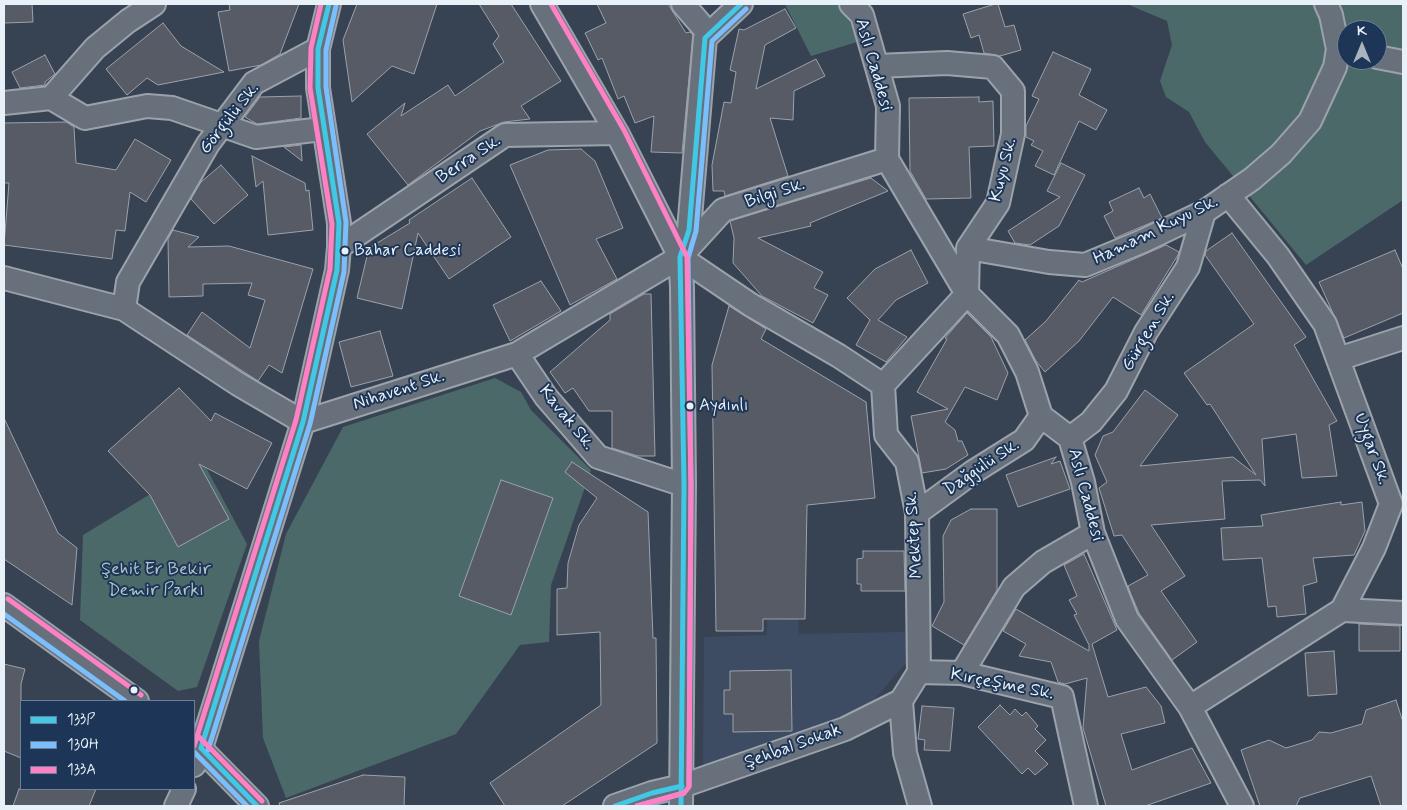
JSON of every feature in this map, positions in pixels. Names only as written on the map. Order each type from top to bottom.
[{"type":"street","points":[[51,98],[95,48],[154,4]]},
{"type":"street","points":[[256,806],[196,752],[303,422],[337,270],[339,247],[338,223],[322,129],[318,88],[318,49],[329,4]]},
{"type":"street","points":[[542,4],[617,133],[680,257],[751,305],[839,356],[883,385],[967,294],[968,248]]},
{"type":"street","points":[[683,4],[709,34]]},
{"type":"street","points":[[683,800],[684,485],[680,257],[689,230],[704,38],[741,4]]},
{"type":"street","name":"Aslı Caddesi","points":[[851,4],[862,15],[888,106],[886,159]]},
{"type":"street","name":"Hamam Kuyu Sk.","points":[[1326,4],[1337,34]]},
{"type":"street","name":"Görgülü Sk.","points":[[124,309],[128,282],[208,144],[254,83],[318,49]]},
{"type":"street","points":[[1387,59],[1403,62]]},
{"type":"street","name":"Kuyu Sk.","points":[[877,66],[946,63],[993,68],[1013,91],[1013,134],[998,203],[968,248]]},
{"type":"street","name":"Hamam Kuyu Sk.","points":[[968,248],[1049,262],[1085,264],[1143,241],[1204,212],[1259,173],[1302,132],[1328,85],[1337,63]]},
{"type":"street","points":[[4,103],[51,98],[85,118],[147,106],[172,108],[223,124],[256,137],[322,129]]},
{"type":"street","name":"Berra Sk.","points":[[339,247],[505,135],[617,133]]},
{"type":"street","points":[[886,159],[967,294],[1008,335],[1027,372],[1041,416]]},
{"type":"street","name":"Bilgi Sk.","points":[[680,257],[724,210],[886,159]]},
{"type":"street","name":"Uygar Sk.","points":[[1228,195],[1278,256],[1325,324],[1391,504],[1374,548],[1342,610]]},
{"type":"street","name":"Gürgen Sk.","points":[[1070,438],[1090,422],[1116,391],[1146,332],[1188,267],[1204,212]]},
{"type":"street","name":"Nihavent Sk.","points":[[303,422],[517,354],[680,257]]},
{"type":"street","points":[[4,278],[124,309],[238,384],[303,422]]},
{"type":"street","points":[[1338,359],[1403,338]]},
{"type":"street","name":"Kavak Sk.","points":[[517,354],[546,397],[598,457],[684,485]]},
{"type":"street","name":"Mektep Sk.","points":[[883,385],[886,435],[908,462],[917,514],[920,672]]},
{"type":"street","name":"Aslı Caddesi","points":[[1041,416],[1070,438],[1083,482],[1093,533],[1127,619],[1190,707],[1242,806]]},
{"type":"street","name":"Dağgülü Sk.","points":[[917,514],[973,472],[1024,440],[1041,416]]},
{"type":"street","points":[[962,674],[1014,587],[1043,562],[1093,533]]},
{"type":"street","points":[[4,605],[136,700]]},
{"type":"street","points":[[1190,707],[1342,610],[1403,612]]},
{"type":"street","points":[[920,672],[901,701],[906,752],[920,806]]},
{"type":"street","name":"Kırçeşme Sk.","points":[[920,672],[962,674],[1062,697],[1086,806]]},
{"type":"street","name":"Şehbal Sokak","points":[[615,806],[652,793],[683,800],[845,729],[901,701]]},
{"type":"street","points":[[176,806],[184,790]]},
{"type":"shaded area","points":[[798,618],[799,634],[905,632],[907,662],[868,707],[703,767],[704,637],[767,635],[767,620]]},
{"type":"green space","points":[[785,4],[840,4],[847,10],[857,42],[811,56]]},
{"type":"green space","points":[[1127,4],[1403,4],[1403,200],[1306,265],[1205,142],[1189,112],[1166,97],[1160,81],[1172,45],[1167,21]]},
{"type":"green space","points":[[495,378],[521,392],[531,410],[591,470],[551,585],[549,642],[520,645],[456,734],[286,798],[263,738],[259,641],[286,534],[343,427]]},
{"type":"green space","name":"Şehit Er Bekir Demir Parkı","points":[[203,462],[247,544],[197,687],[178,691],[80,620],[83,535]]},
{"type":"building","points":[[4,4],[32,4],[33,22],[4,23]]},
{"type":"building","points":[[229,4],[299,4],[280,54],[261,65],[229,71],[218,12],[230,10]]},
{"type":"building","points":[[357,4],[437,4],[414,74],[392,66],[352,102],[343,40]]},
{"type":"building","points":[[479,4],[511,4],[561,81],[521,106],[530,119],[504,122],[480,131],[408,185],[367,134],[405,103],[401,116],[448,85],[455,96],[504,62],[493,44],[499,36]]},
{"type":"building","points":[[597,4],[668,4],[686,33],[690,32],[693,35],[682,153],[651,152],[654,116],[635,123],[624,96],[618,99],[602,58],[598,60],[585,33],[606,23]]},
{"type":"building","points":[[998,4],[1005,27],[1014,25],[1021,50],[1000,56],[984,53],[979,35],[971,38],[963,14]]},
{"type":"building","points":[[785,9],[796,28],[765,45],[756,89],[816,59],[825,76],[794,91],[793,120],[770,118],[788,176],[725,196],[724,191],[713,191],[712,165],[724,102],[731,103],[736,72],[730,70],[739,29],[744,30]]},
{"type":"building","points":[[163,23],[181,46],[224,72],[158,85],[147,78],[127,95],[106,69]]},
{"type":"building","points":[[1053,52],[1091,69],[1079,95],[1107,110],[1096,130],[1079,121],[1054,175],[1035,166],[1043,151],[1031,145],[1034,141],[1026,137],[1026,126],[1039,99],[1032,96]]},
{"type":"building","points":[[45,55],[55,74],[45,82],[45,85],[20,88],[12,72]]},
{"type":"building","points":[[301,96],[301,118],[257,124],[245,117],[260,97]]},
{"type":"building","points":[[979,97],[979,102],[993,101],[994,146],[969,147],[971,198],[926,199],[910,171],[909,98]]},
{"type":"building","points":[[66,122],[74,127],[76,163],[116,170],[135,139],[171,160],[146,202],[130,192],[125,231],[116,230],[112,259],[4,245],[9,183],[4,183],[4,123]]},
{"type":"building","points":[[301,145],[302,161],[284,147]]},
{"type":"building","points":[[581,149],[595,161],[623,228],[596,239],[617,279],[570,305],[510,165],[548,150]]},
{"type":"building","points":[[252,156],[305,183],[306,191],[309,190],[313,230],[268,235],[263,181],[256,187]]},
{"type":"building","points":[[1061,163],[1085,175],[1059,226],[1030,245],[1015,243],[1008,231],[1060,197],[1047,191]]},
{"type":"building","points":[[221,165],[248,195],[214,224],[191,199],[201,182]]},
{"type":"building","points":[[472,178],[511,237],[449,279],[418,233],[402,309],[357,298],[369,248],[410,223],[409,220]]},
{"type":"building","points":[[871,178],[888,191],[810,223],[811,226],[758,238],[823,272],[814,288],[828,295],[813,323],[762,296],[733,263],[734,238],[730,221]]},
{"type":"building","points":[[1139,188],[1144,198],[1150,194],[1162,218],[1115,238],[1104,216],[1113,211],[1109,202]]},
{"type":"building","points":[[173,230],[199,237],[188,247],[229,246],[313,269],[282,373],[269,365],[258,381],[187,335],[202,312],[250,348],[265,300],[248,295],[252,283],[203,284],[203,296],[169,297],[168,239]]},
{"type":"building","points":[[1232,233],[1306,337],[1294,345],[1337,421],[1329,425],[1337,476],[1302,478],[1296,434],[1262,439],[1265,486],[1260,480],[1222,481],[1225,519],[1151,525],[1185,576],[1161,591],[1197,642],[1172,660],[1139,613],[1130,592],[1128,586],[1148,575],[1122,535],[1114,536],[1099,488],[1107,482],[1095,455],[1103,436],[1113,432],[1145,390],[1178,415],[1140,466],[1233,457],[1256,475],[1210,404],[1207,405],[1184,373],[1254,324],[1205,255],[1206,251]]},
{"type":"building","points":[[1166,245],[1179,252],[1178,255],[1141,315],[1113,297],[1079,341],[1045,372],[1036,361],[1025,340],[1046,321],[1079,280],[1082,282]]},
{"type":"building","points":[[911,250],[928,283],[896,300],[878,320],[907,337],[886,362],[856,345],[870,320],[847,298],[875,269]]},
{"type":"building","points":[[1395,250],[1403,269],[1403,313],[1344,338],[1319,282]]},
{"type":"building","points":[[541,281],[561,311],[510,341],[493,305]]},
{"type":"building","points":[[644,294],[651,294],[655,456],[638,456],[612,448],[612,411],[589,411],[573,388],[565,393],[550,372],[610,320],[610,314]]},
{"type":"building","points":[[729,306],[766,329],[761,339],[866,402],[875,498],[807,505],[805,619],[763,619],[763,631],[716,631],[712,365]]},
{"type":"building","points":[[967,313],[991,337],[1008,373],[997,400],[965,387],[945,422],[955,430],[958,441],[962,441],[968,455],[946,469],[922,473],[911,416],[948,409],[917,392],[947,339],[945,338]]},
{"type":"building","points":[[380,331],[393,376],[351,387],[339,342]]},
{"type":"building","points":[[179,388],[211,421],[215,413],[272,443],[247,489],[199,464],[229,519],[178,547],[150,495],[108,451]]},
{"type":"building","points":[[4,418],[58,533],[77,548],[72,605],[4,559]]},
{"type":"building","points":[[1056,457],[1051,464],[1060,461],[1070,489],[1018,507],[1006,475]]},
{"type":"building","points":[[572,462],[648,512],[653,638],[656,638],[657,743],[562,806],[505,806],[490,783],[601,705],[600,632],[557,635],[557,589],[567,588],[568,563],[579,525],[597,498],[565,472]]},
{"type":"building","points":[[501,480],[553,498],[511,615],[459,596]]},
{"type":"building","points":[[1341,502],[1341,505],[1362,502],[1365,531],[1354,555],[1313,558],[1317,582],[1303,586],[1306,614],[1277,617],[1276,606],[1268,607],[1262,558],[1223,560],[1221,528],[1263,526],[1261,515]]},
{"type":"building","points":[[971,509],[997,509],[997,590],[964,645],[932,626],[944,602],[943,536],[951,520]]},
{"type":"building","points":[[863,551],[904,551],[905,591],[861,591],[861,584],[857,584],[857,559],[863,558]]},
{"type":"building","points":[[1084,554],[1117,630],[1092,644],[1108,697],[1146,687],[1161,706],[1165,723],[1121,734],[1132,770],[1192,748],[1211,783],[1145,806],[1106,806],[1083,728],[1087,678],[1065,684],[1058,682],[1051,662],[1019,656],[1026,644],[1003,631],[1016,609],[1089,651],[1089,645],[1074,615],[1077,614],[1069,600],[1077,596],[1064,565]]},
{"type":"building","points":[[1359,624],[1400,626],[1400,651],[1359,651]]},
{"type":"building","points":[[1334,651],[1337,694],[1308,696],[1305,653]]},
{"type":"building","points":[[4,664],[25,669],[21,684],[20,700],[20,758],[4,751]]},
{"type":"building","points":[[791,670],[792,731],[733,732],[733,714],[724,714],[724,690],[730,690],[730,671]]},
{"type":"building","points":[[1396,700],[1403,722],[1403,806],[1381,806],[1371,776],[1300,798],[1296,806],[1260,806],[1241,750],[1269,740],[1286,748],[1312,740],[1319,732],[1331,733],[1362,724],[1366,710]]},
{"type":"building","points":[[1000,705],[1010,715],[1015,709],[1022,716],[1026,712],[1038,726],[1035,729],[1046,740],[1035,751],[1048,764],[1035,775],[1028,768],[1022,774],[978,727]]},
{"type":"building","points":[[922,706],[954,708],[950,751],[924,750],[925,740],[918,739]]},
{"type":"building","points":[[363,775],[405,777],[404,806],[280,806],[279,803]]},
{"type":"building","points":[[19,789],[96,790],[89,806],[13,806]]},
{"type":"transit line","name":"133A","points":[[195,743],[296,420],[330,269],[332,224],[310,88],[311,48],[321,4]]},
{"type":"transit line","name":"133P","points":[[201,748],[303,422],[337,270],[339,223],[318,88],[318,49],[329,4]]},
{"type":"transit line","name":"133A","points":[[551,4],[624,130],[687,257],[691,485],[689,787],[684,793],[637,806]]},
{"type":"transit line","name":"133P","points":[[681,806],[684,485],[680,257],[689,230],[705,38],[741,4]]},
{"type":"transit line","name":"130H","points":[[208,750],[310,424],[344,272],[346,222],[326,87],[326,50],[336,6]]},
{"type":"transit line","name":"130H","points":[[689,786],[691,485],[688,258],[696,231],[712,41],[746,9]]},
{"type":"transit line","name":"133A","points":[[8,599],[141,695]]},
{"type":"transit line","name":"130H","points":[[4,614],[124,700]]},
{"type":"transit line","name":"133A","points":[[199,737],[262,801]]},
{"type":"transit line","name":"133P","points":[[201,748],[257,806]]},
{"type":"transit line","name":"130H","points":[[195,753],[247,806]]},
{"type":"transit line","name":"133P","points":[[615,806],[652,793],[682,786]]},
{"type":"transit line","name":"130H","points":[[637,806],[684,793]]},
{"type":"place","name":"Bahar Caddesi","points":[[345,251]]},
{"type":"place","name":"Aydınlı","points":[[690,406]]}]
